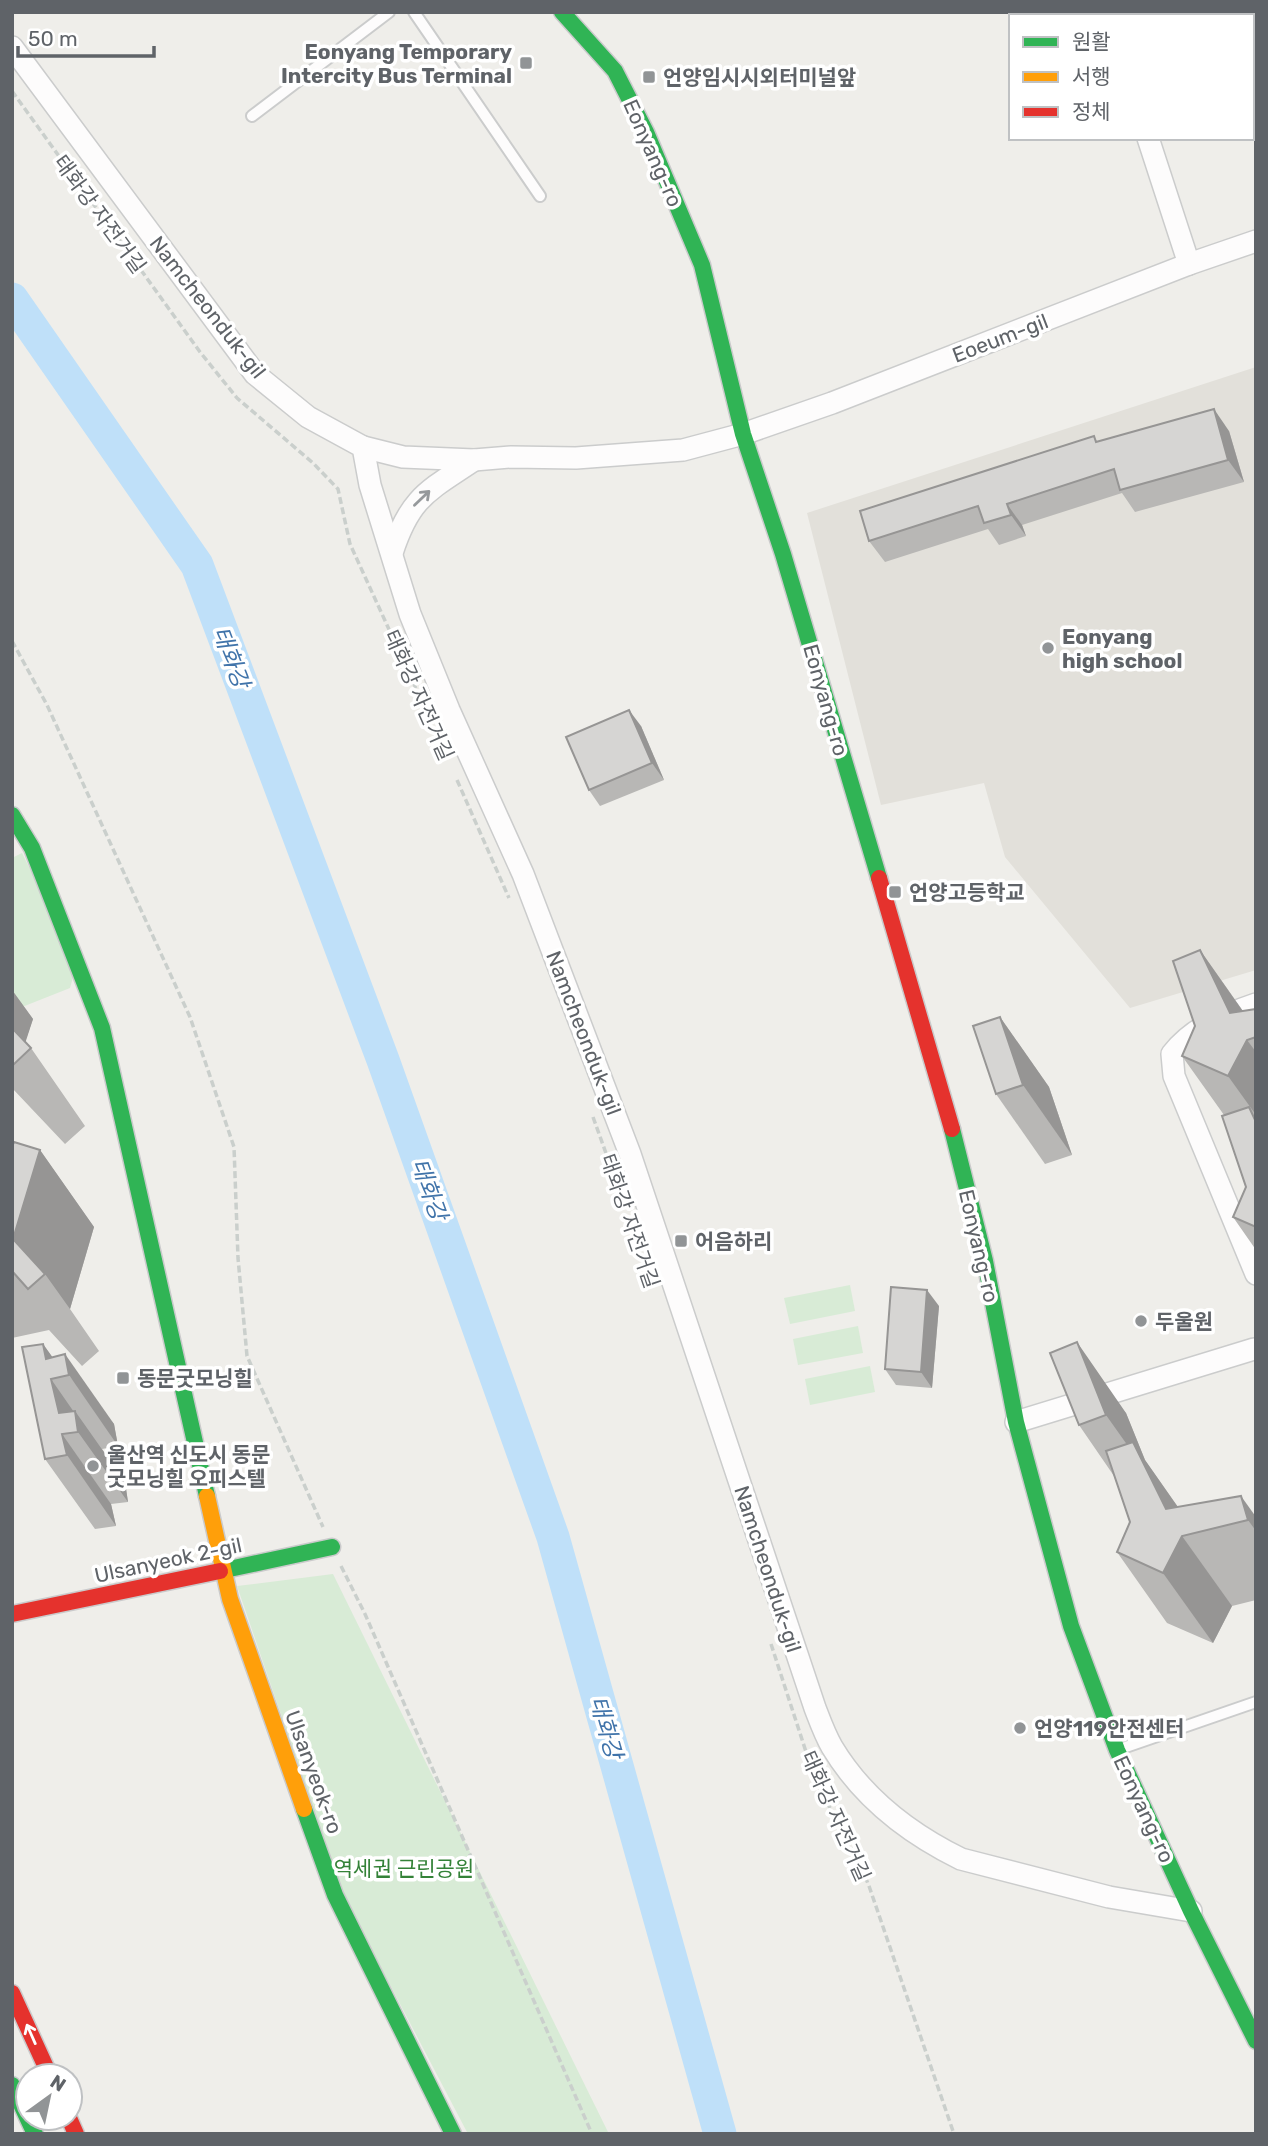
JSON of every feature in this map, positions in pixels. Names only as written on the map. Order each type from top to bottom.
[{"type":"main road","name":"Eonyang-ro","points":[[562,12],[615,71],[646,132],[702,265],[743,434],[783,554],[940,1083],[985,1261],[1016,1422],[1071,1626],[1117,1750],[1191,1911],[1256,2041]]},
{"type":"main road","name":"Ulsanyeok-ro","points":[[12,815],[32,848],[103,1028],[230,1599],[335,1895],[453,2134]]},
{"type":"main road","name":"Ulsanyeok 2-gil","points":[[12,1614],[332,1547]]},
{"type":"main road","points":[[12,1993],[44,2062]]},
{"type":"main road","points":[[12,2085],[35,2134]]},
{"type":"street","name":"Namcheonduk-gil","points":[[12,47],[255,374],[308,417],[363,447],[370,485],[410,614],[449,710],[523,874],[625,1142],[810,1695],[831,1746],[846,1769],[890,1814],[940,1849],[961,1859],[1109,1897],[1191,1911]]},
{"type":"street","points":[[1149,140],[1189,264]]},
{"type":"street","name":"Eoeum-gil","points":[[743,434],[845,398],[1189,264],[1256,241]]},
{"type":"street","points":[[363,447],[403,457],[474,460],[576,457],[683,450],[743,434]]},
{"type":"street","points":[[392,553],[400,528],[422,495],[474,460]]},
{"type":"street","points":[[1256,1004],[1221,1016],[1184,1039],[1172,1054],[1174,1076],[1256,1274]]},
{"type":"street","points":[[1016,1422],[1255,1343]]},
{"type":"lane","points":[[252,116],[389,12]]},
{"type":"lane","points":[[414,12],[540,196]]},
{"type":"lane","points":[[1117,1750],[1256,1702]]},
{"type":"path","name":"태화강 자전거길","points":[[12,91],[200,352],[237,398],[313,463],[338,489],[350,544],[427,713]]},
{"type":"path","points":[[12,641],[47,705],[190,1017],[234,1147],[238,1258],[247,1356],[332,1547],[365,1614],[592,2134]]},
{"type":"path","name":"태화강 자전거길","points":[[455,775],[510,899]]},
{"type":"path","name":"태화강 자전거길","points":[[593,1116],[629,1217]]},
{"type":"path","name":"태화강 자전거길","points":[[771,1642],[824,1800],[845,1828],[869,1886],[954,2134]]},
{"type":"shaded area","name":"Eonyang high school","points":[[1256,367],[1256,970],[1130,1008],[1005,857],[984,783],[881,805],[807,513]]},
{"type":"green space","points":[[22,853],[77,963],[70,988],[12,1011],[12,858]]},
{"type":"green space","points":[[850,1285],[855,1311],[790,1324],[784,1298]]},
{"type":"green space","points":[[858,1326],[863,1353],[798,1365],[793,1339]]},
{"type":"green space","points":[[870,1366],[875,1392],[810,1405],[805,1379]]},
{"type":"green space","name":"역세권 근린공원","points":[[333,1574],[609,2134],[468,2134],[342,1893],[237,1586]]},
{"type":"building","points":[[1214,409],[1228,460],[1120,490],[1114,469],[1007,504],[1011,515],[984,523],[978,506],[869,541],[860,511],[1094,436],[1096,442]]},
{"type":"building","points":[[629,710],[652,763],[589,790],[566,737]]},
{"type":"building","points":[[1200,950],[1230,1013],[1256,1009],[1256,1037],[1247,1040],[1228,1076],[1182,1056],[1195,1026],[1173,961]]},
{"type":"building","points":[[1000,1017],[1023,1085],[996,1094],[973,1026]]},
{"type":"building","points":[[12,1028],[31,1048],[12,1066]]},
{"type":"building","points":[[1249,1107],[1256,1122],[1256,1227],[1233,1217],[1246,1187],[1222,1116]]},
{"type":"building","points":[[14,1142],[40,1150],[13,1239],[45,1274],[28,1289],[12,1271]]},
{"type":"building","points":[[891,1287],[927,1290],[921,1372],[885,1369]]},
{"type":"building","points":[[1077,1342],[1106,1415],[1079,1425],[1050,1353]]},
{"type":"building","points":[[43,1344],[46,1359],[65,1354],[69,1375],[51,1379],[59,1413],[75,1411],[78,1432],[62,1434],[67,1455],[45,1459],[22,1347]]},
{"type":"building","points":[[1133,1442],[1166,1509],[1241,1496],[1248,1520],[1182,1536],[1163,1573],[1117,1552],[1130,1522],[1106,1451]]},
{"type":"waterway","name":"태화강","points":[[12,299],[197,565],[383,1060],[553,1537],[720,2134]]},
{"type":"traffic: fast","points":[[562,12],[615,71],[646,132],[702,265],[743,434],[783,554],[879,878]]},
{"type":"traffic: fast","points":[[12,815],[32,848],[102,1028],[207,1496]]},
{"type":"traffic: fast","points":[[952,1129],[985,1261],[1016,1422],[1071,1626],[1117,1750],[1191,1911],[1256,2041]]},
{"type":"traffic: fast","points":[[220,1571],[332,1547]]},
{"type":"traffic: fast","points":[[304,1809],[335,1895],[453,2134]]},
{"type":"traffic: fast","points":[[12,2085],[35,2134]]},
{"type":"traffic: slow","points":[[207,1496],[230,1599],[304,1809]]},
{"type":"traffic: jam","points":[[879,878],[952,1129]]},
{"type":"traffic: jam","points":[[12,1614],[220,1571]]},
{"type":"traffic: jam","points":[[12,1993],[44,2062]]},
{"type":"place","name":"Eonyang Temporary Intercity Bus Terminal","points":[[526,63]]},
{"type":"place","name":"언양임시시외터미널앞","points":[[649,77]]},
{"type":"place","name":"Eonyang high school","points":[[1048,648]]},
{"type":"place","name":"언양고등학교","points":[[895,892]]},
{"type":"place","name":"어음하리","points":[[681,1241]]},
{"type":"place","name":"두울원","points":[[1141,1321]]},
{"type":"place","name":"동문굿모닝힐","points":[[123,1378]]},
{"type":"place","name":"울산역 신도시 동문 굿모닝힐 오피스텔","points":[[93,1466]]},
{"type":"place","name":"언양119안전센터","points":[[1020,1728]]}]
